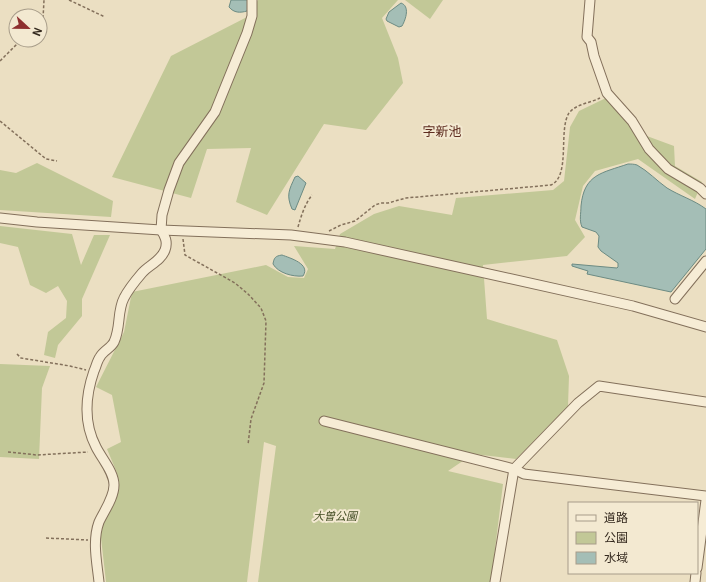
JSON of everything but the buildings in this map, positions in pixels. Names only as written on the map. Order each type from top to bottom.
[{"type":"street","points":[[99,582],[96,541],[99,523],[112,495],[114,486],[112,476],[98,452],[90,434],[86,410],[89,386],[100,357],[114,343],[119,326],[120,308],[124,298],[142,273],[160,258],[165,250],[165,236],[161,230],[162,214],[169,190],[179,163],[215,112],[247,33],[252,16],[252,0]]},
{"type":"street","points":[[590,0],[587,37],[591,42],[594,56],[607,93],[632,121],[649,149],[668,169],[700,188],[706,194]]},
{"type":"street","points":[[0,218],[37,222],[161,230],[292,234],[345,242],[633,306],[706,327]]},
{"type":"street","points":[[675,299],[706,261]]},
{"type":"street","points":[[495,582],[514,469],[578,403],[599,386],[706,402]]},
{"type":"street","points":[[324,421],[514,469],[524,474],[706,496]]},
{"type":"street","points":[[698,560],[706,500]]},
{"type":"path","points":[[69,0],[105,17]]},
{"type":"path","points":[[0,61],[13,48]]},
{"type":"path","points":[[329,231],[355,221],[381,203],[388,203],[406,198],[555,184],[560,176],[566,124],[569,113],[574,108],[594,101],[607,93]]},
{"type":"path","points":[[0,121],[46,159],[57,161]]},
{"type":"path","points":[[303,228],[298,228],[301,216],[308,200],[312,195]]},
{"type":"path","points":[[182,230],[185,255],[235,283],[261,308],[266,321],[264,383],[250,419],[248,445]]},
{"type":"path","points":[[17,354],[21,358],[70,366],[94,373]]},
{"type":"path","points":[[8,452],[37,455],[98,452]]},
{"type":"path","points":[[46,538],[96,541]]},
{"type":"green space","points":[[258,0],[398,0],[382,18],[398,58],[403,83],[366,130],[324,124],[267,215],[236,202],[251,148],[207,149],[191,198],[112,177],[171,56],[249,16]]},
{"type":"green space","points":[[405,0],[443,0],[430,19]]},
{"type":"green space","name":"大曽公園","points":[[606,98],[624,115],[636,132],[674,146],[675,166],[702,182],[695,199],[638,159],[595,171],[583,186],[575,220],[585,237],[567,256],[483,265],[487,319],[557,340],[569,376],[568,406],[516,459],[473,454],[448,471],[503,484],[491,582],[258,582],[276,446],[264,442],[247,582],[106,582],[100,529],[115,498],[117,473],[107,449],[121,442],[112,395],[96,387],[124,332],[132,292],[266,265],[288,277],[304,278],[308,269],[294,246],[335,249],[340,234],[374,214],[399,206],[452,215],[456,198],[553,190],[564,181],[570,127],[579,111]]},
{"type":"green space","points":[[37,163],[113,201],[111,217],[0,210],[0,170],[16,173]]},
{"type":"green space","points":[[0,226],[72,234],[81,265],[94,235],[110,235],[82,299],[82,316],[58,345],[55,358],[44,355],[48,332],[66,318],[67,301],[58,286],[46,293],[30,285],[18,247],[0,243]]},
{"type":"green space","points":[[0,364],[50,366],[42,388],[39,459],[0,457]]},
{"type":"water","points":[[231,0],[249,0],[249,7],[247,11],[240,12],[233,10],[229,7]]},
{"type":"water","points":[[401,3],[406,7],[406,13],[402,26],[399,27],[386,19],[389,12]]},
{"type":"water","points":[[628,164],[637,165],[667,188],[706,209],[706,249],[671,292],[587,274],[588,271],[572,266],[572,264],[618,267],[618,263],[601,251],[598,247],[599,236],[596,232],[582,227],[580,219],[581,206],[583,195],[590,181],[602,173]]},
{"type":"water","points":[[298,176],[306,183],[295,210],[292,209],[290,204],[289,193],[295,177]]},
{"type":"water","points":[[282,255],[302,265],[305,272],[303,276],[286,274],[275,267],[273,264],[274,259]]},
{"type":"district","name":"字新池","points":[[442,130]]}]
